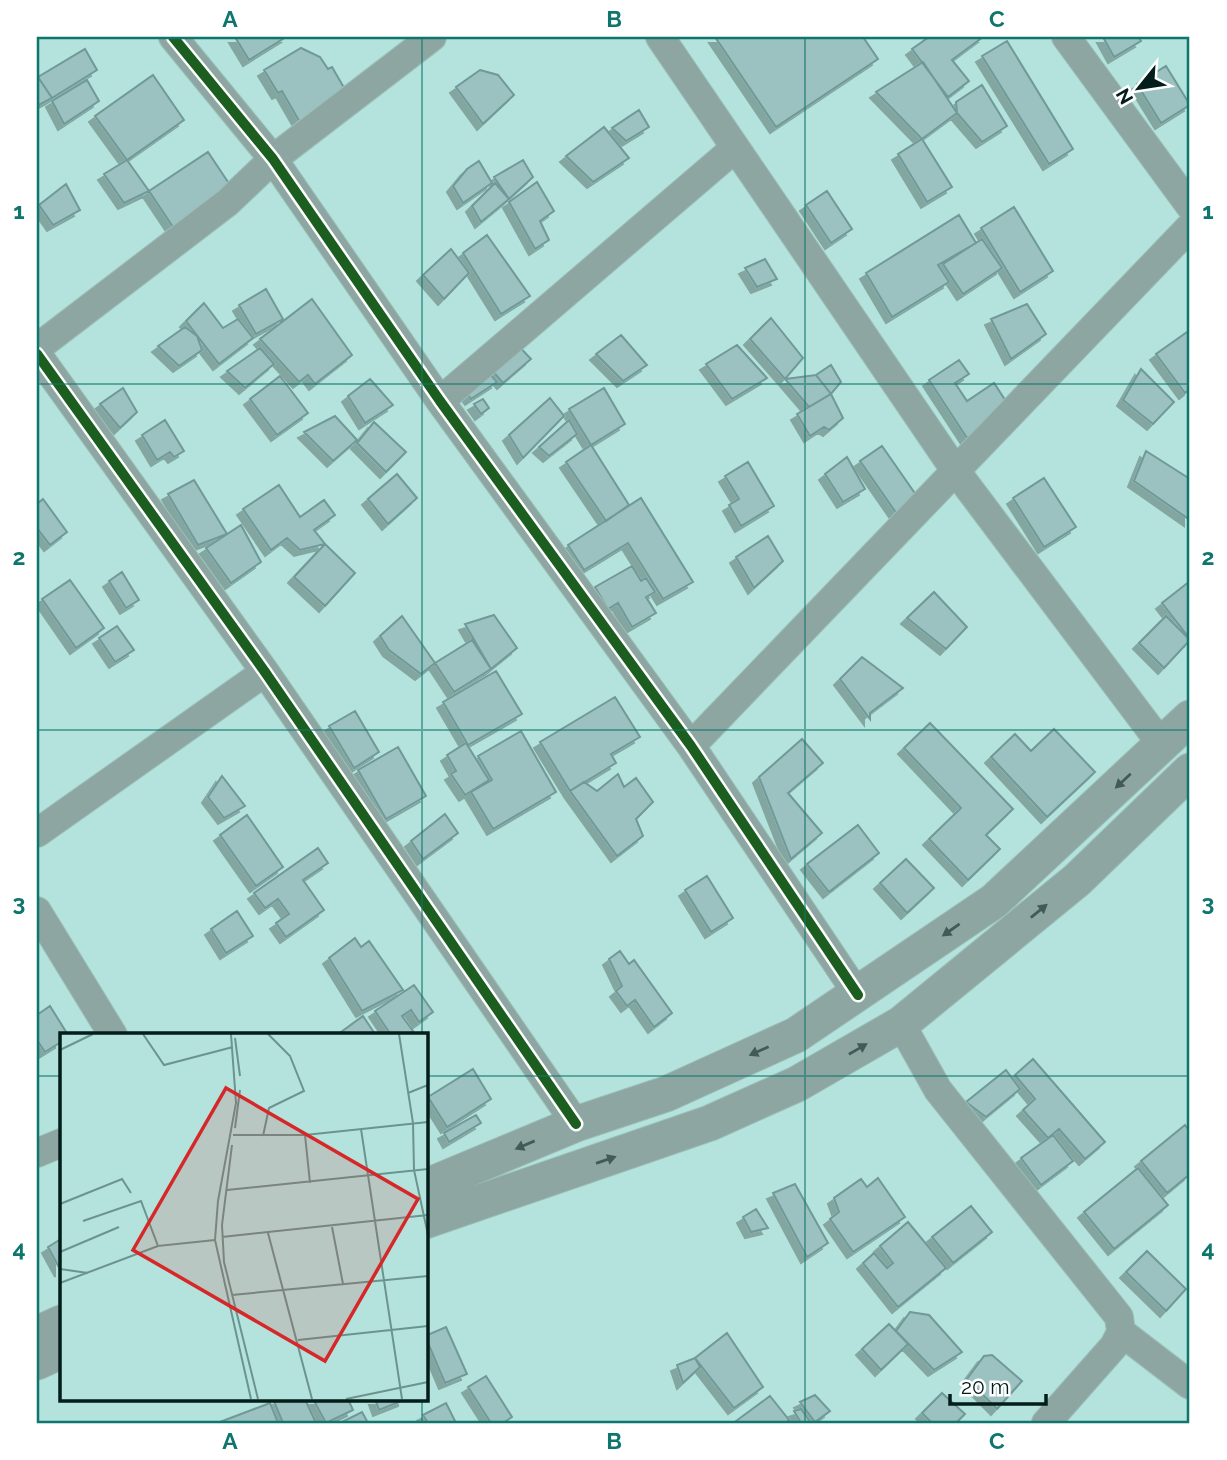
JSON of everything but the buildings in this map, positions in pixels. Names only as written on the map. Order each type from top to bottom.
[{"type":"street","points":[[173,37],[272,159],[440,401],[691,746],[858,995]]},
{"type":"street","points":[[37,348],[228,202],[272,159],[432,37]]},
{"type":"street","points":[[660,37],[955,470],[1162,745]]},
{"type":"street","points":[[1066,37],[1190,206]]},
{"type":"street","points":[[440,401],[734,149]]},
{"type":"street","points":[[691,746],[1190,227]]},
{"type":"street","points":[[37,354],[265,672],[576,1124]]},
{"type":"street","points":[[37,833],[265,672]]},
{"type":"street","points":[[427,1186],[576,1124],[666,1094],[784,1040],[858,995],[994,901],[1190,718]]},
{"type":"street","points":[[427,1220],[710,1123],[797,1084],[901,1024],[1077,880],[1190,771]]},
{"type":"street","points":[[37,911],[112,1033]]},
{"type":"street","points":[[901,1024],[937,1090],[1119,1317],[1121,1332],[1114,1346],[1046,1423]]},
{"type":"street","points":[[37,1153],[60,1143]]},
{"type":"street","points":[[37,1334],[60,1323]]},
{"type":"street","points":[[1121,1332],[1190,1385]]},
{"type":"street","points":[[37,1362],[60,1351]]},
{"type":"cycle path","points":[[173,37],[273,159],[440,401],[691,746],[858,995]]},
{"type":"cycle path","points":[[37,354],[265,672],[576,1124]]}]
